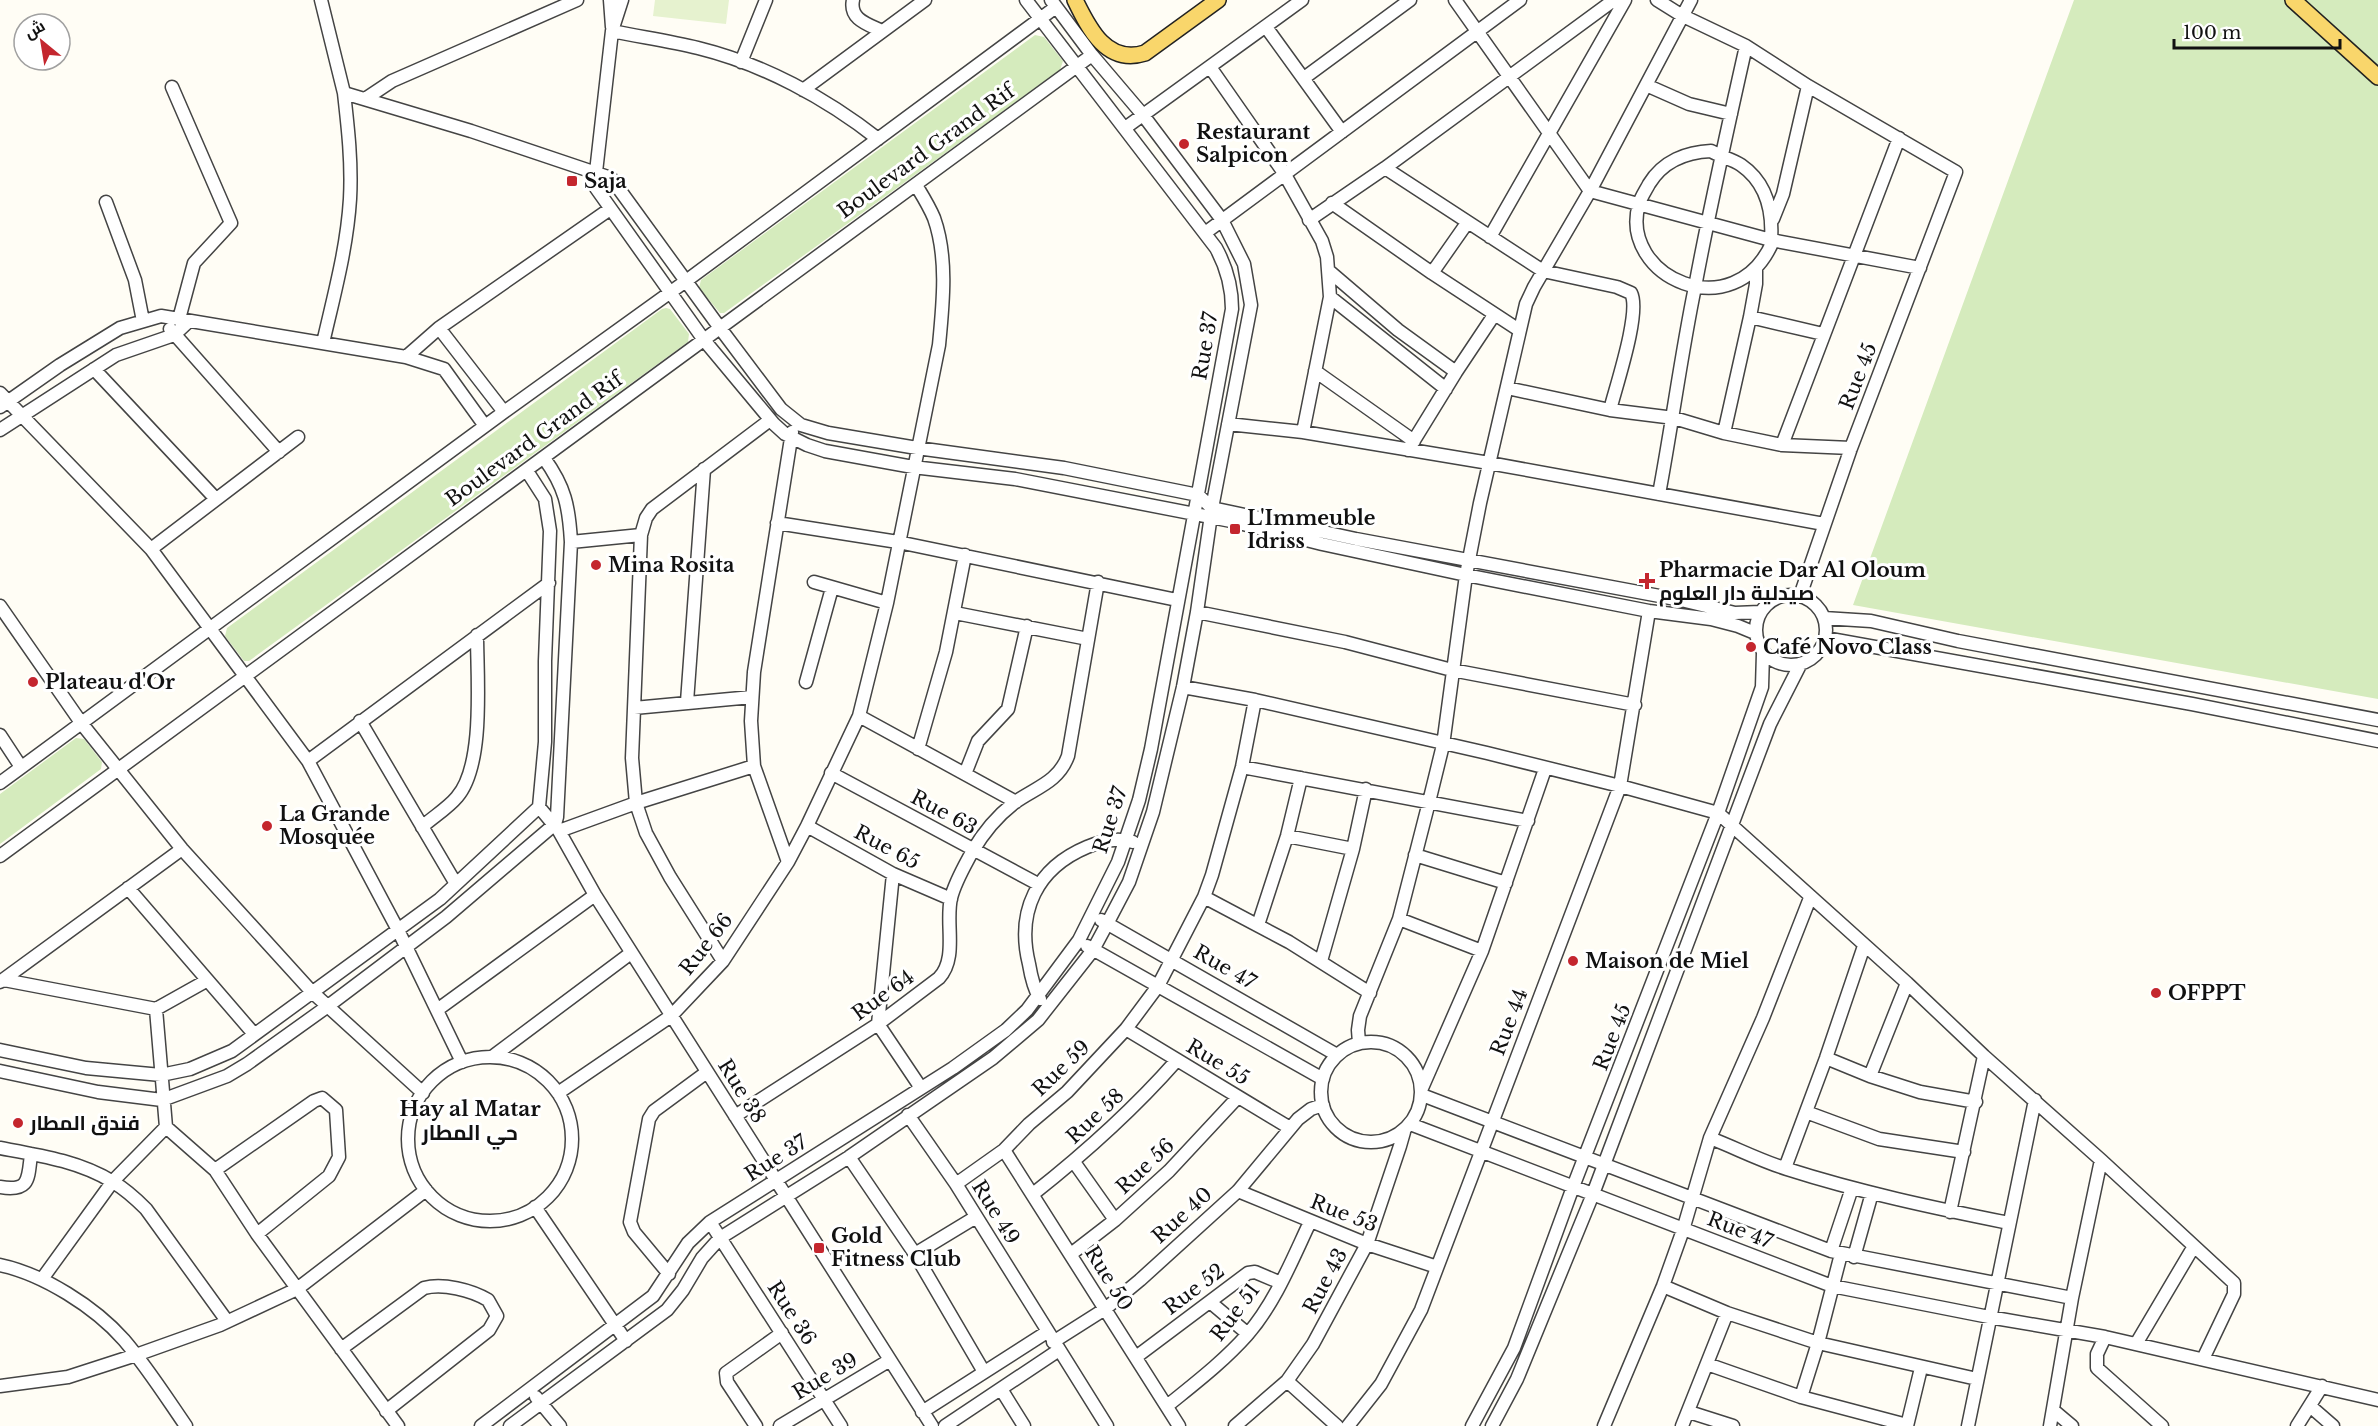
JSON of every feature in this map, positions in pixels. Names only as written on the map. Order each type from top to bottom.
[{"type":"main road","points":[[1075,0],[1106,48],[1125,56],[1145,53],[1218,0]]},
{"type":"main road","points":[[2293,0],[2378,77]]},
{"type":"street","points":[[321,0],[344,93],[349,141],[350,198],[343,255],[323,343]]},
{"type":"street","points":[[365,99],[392,81],[555,4],[577,0]]},
{"type":"street","points":[[610,0],[612,31],[596,188],[704,340],[770,420],[790,437],[825,451],[914,467],[1015,479],[1194,515],[1212,513],[1659,595],[1735,613],[1760,612]]},
{"type":"street","points":[[612,31],[622,0]]},
{"type":"street","points":[[755,30],[759,0]]},
{"type":"street","points":[[741,62],[766,0]]},
{"type":"street","points":[[853,0],[852,9],[856,17],[882,31]]},
{"type":"street","points":[[803,90],[926,0]]},
{"type":"street","name":"Rue 37","points":[[481,1426],[653,1296],[688,1243],[710,1222],[921,1088],[1006,1030],[1038,996],[1079,940],[1118,862],[1139,800],[1151,748],[1232,309],[1228,271],[1205,233],[1026,0]]},
{"type":"street","points":[[1125,128],[1302,0]]},
{"type":"street","points":[[1304,78],[1410,0]]},
{"type":"street","points":[[1455,0],[1590,191],[1708,225],[1771,240],[1920,268]]},
{"type":"street","points":[[1205,233],[1520,0]]},
{"type":"street","points":[[1309,220],[1385,168],[1614,0]]},
{"type":"street","points":[[1490,237],[1625,0]]},
{"type":"street","points":[[1657,0],[1681,15],[1746,46],[1808,86],[1899,138],[1782,446]]},
{"type":"street","points":[[1359,1043],[1359,1020],[1399,919],[1443,745],[1469,559],[1526,304],[1590,191],[1681,15],[1691,0]]},
{"type":"street","name":"Rue 37","points":[[510,1426],[667,1310],[683,1290],[702,1258],[720,1238],[849,1157],[993,1058],[1047,1010],[1093,950],[1129,882],[1162,776],[1183,687],[1212,513],[1251,305],[1244,264],[1222,220],[1143,115],[1092,55],[1054,3]]},
{"type":"street","name":"Boulevard Grand Rif","points":[[0,783],[878,139],[1040,19],[1054,3]]},
{"type":"street","points":[[1266,27],[1342,132]]},
{"type":"street","points":[[612,31],[700,49],[741,62],[803,90],[840,110],[878,139]]},
{"type":"street","points":[[1659,494],[1720,156],[1746,46]]},
{"type":"street","name":"Boulevard Grand Rif","points":[[0,856],[1092,55]]},
{"type":"street","points":[[1210,67],[1284,173],[1322,242],[1329,272],[1330,297],[1303,432]]},
{"type":"street","points":[[1646,85],[1689,104],[1731,114]]},
{"type":"street","points":[[1772,220],[1783,194],[1808,86]]},
{"type":"street","points":[[0,430],[116,355],[174,335],[184,320],[194,263],[231,223],[172,87]]},
{"type":"street","points":[[344,93],[611,178],[781,409],[795,422],[828,433],[1064,468],[1198,495],[1212,513],[1466,575],[1649,611],[1711,619],[1755,633]]},
{"type":"street","name":"Rue 45","points":[[1800,596],[1851,448],[1956,172],[1899,138]]},
{"type":"street","points":[[1697,152],[1711,152],[1741,165],[1758,180],[1768,200],[1772,220],[1771,240],[1773,241],[1756,269],[1738,282],[1707,289],[1669,276],[1649,257],[1639,231],[1639,204],[1652,180],[1672,162],[1697,152]]},
{"type":"street","points":[[1385,168],[1543,271],[1617,287],[1627,290],[1632,295],[1634,304],[1628,338],[1610,410]]},
{"type":"street","name":"Rue 66","points":[[558,1094],[671,1016],[723,961],[788,862],[859,716],[887,603],[939,345],[942,299],[940,247],[934,219],[916,185]]},
{"type":"street","points":[[106,202],[135,280],[143,321]]},
{"type":"street","points":[[1332,203],[1519,330]]},
{"type":"street","points":[[405,357],[439,328],[610,209]]},
{"type":"street","points":[[1432,273],[1467,223]]},
{"type":"street","points":[[1724,432],[1750,317],[1756,284],[1756,269]]},
{"type":"street","points":[[1329,272],[1398,330],[1456,372]]},
{"type":"street","points":[[1330,297],[1446,389]]},
{"type":"street","points":[[1232,309],[1250,313]]},
{"type":"street","points":[[1411,446],[1494,315]]},
{"type":"street","points":[[161,316],[174,335],[279,452]]},
{"type":"street","points":[[462,1062],[398,930],[308,761],[151,549],[22,415],[3,400],[120,328],[161,316],[405,357],[444,369],[485,426]]},
{"type":"street","points":[[1750,317],[1823,334]]},
{"type":"street","points":[[439,328],[504,412]]},
{"type":"street","points":[[1388,343],[1398,330]]},
{"type":"street","points":[[93,369],[215,498]]},
{"type":"street","points":[[1315,371],[1411,446]]},
{"type":"street","points":[[1507,388],[1610,410],[1674,418],[1782,446],[1851,448]]},
{"type":"street","points":[[723,961],[670,877],[646,833],[636,803],[632,758],[641,535],[646,518],[652,509],[770,420]]},
{"type":"street","points":[[788,862],[754,766],[751,721],[752,697],[777,523],[790,437],[795,422]]},
{"type":"street","points":[[1228,424],[1411,446],[1489,463],[1824,524]]},
{"type":"street","points":[[151,549],[215,498],[298,438]]},
{"type":"street","points":[[544,458],[563,489],[568,505],[571,542],[557,827]]},
{"type":"street","points":[[687,702],[704,469]]},
{"type":"street","points":[[0,1050],[86,1068],[161,1075],[190,1069],[213,1060],[232,1051],[311,991],[398,930],[456,884],[539,807],[545,742],[545,661],[550,531],[548,511],[542,493],[526,471]]},
{"type":"street","points":[[777,523],[898,542],[1177,600]]},
{"type":"street","points":[[571,542],[641,535]]},
{"type":"street","points":[[918,749],[955,613],[965,555]]},
{"type":"street","points":[[814,582],[887,603]]},
{"type":"street","name":"Rue 64","points":[[735,1116],[878,1024],[945,972],[949,959],[948,926],[951,899],[959,876],[973,850],[990,825],[1016,802],[1052,780],[1065,766],[1070,750],[1098,582]]},
{"type":"street","points":[[308,761],[549,583]]},
{"type":"street","points":[[806,682],[832,588]]},
{"type":"street","points":[[1785,595],[1800,596],[1815,604],[1824,618],[1825,638],[1820,650],[1811,659],[1800,665],[1783,665],[1769,658],[1757,644],[1755,633],[1760,612],[1770,601],[1785,595]]},
{"type":"street","points":[[0,606],[82,724],[182,849],[311,991],[423,1093]]},
{"type":"street","name":"Rue 44","points":[[1348,1426],[1381,1384],[1421,1310],[1620,786],[1649,611]]},
{"type":"street","points":[[1197,612],[1345,642],[1452,670],[1635,705]]},
{"type":"street","points":[[955,613],[1088,639]]},
{"type":"street","points":[[1824,618],[1871,621],[1958,641],[2378,720]]},
{"type":"street","points":[[964,774],[978,741],[1008,709],[1028,626]]},
{"type":"street","points":[[422,827],[458,796],[473,762],[477,739],[477,635]]},
{"type":"street","points":[[1825,638],[2181,702],[2378,741]]},
{"type":"street","name":"Rue 45","points":[[1475,1421],[1514,1348],[1718,813],[1762,687],[1763,653]]},
{"type":"street","name":"Rue 45","points":[[1492,1426],[1517,1379],[1593,1194],[1774,714],[1800,665]]},
{"type":"street","points":[[1183,687],[1255,700],[1443,745],[1487,753],[1718,813],[2101,1160],[2234,1284],[2235,1290],[2203,1359]]},
{"type":"street","points":[[634,708],[752,697]]},
{"type":"street","name":"Rue 59","points":[[956,1184],[1004,1150],[1029,1124],[1080,1080],[1126,1029],[1158,986],[1204,897],[1217,859],[1242,767],[1255,700]]},
{"type":"street","points":[[859,716],[1016,802]]},
{"type":"street","points":[[360,721],[456,884]]},
{"type":"street","points":[[0,735],[21,767]]},
{"type":"street","points":[[0,1071],[98,1092],[162,1100],[202,1086],[237,1070],[328,1006],[446,917],[557,827],[754,766]]},
{"type":"street","points":[[1242,767],[1528,820]]},
{"type":"street","points":[[1422,1091],[1418,1071],[1408,1056],[1394,1046],[1377,1041],[1359,1043],[1337,1055],[1328,1066],[1321,1092],[1323,1105],[1330,1120],[1340,1131],[1354,1139],[1370,1142],[1386,1139],[1400,1133],[1410,1124],[1418,1110],[1422,1091],[1482,951],[1545,769]]},
{"type":"street","name":"Rue 63","points":[[831,773],[1038,884]]},
{"type":"street","points":[[1258,925],[1287,836],[1301,777]]},
{"type":"street","points":[[1321,961],[1353,849],[1366,789]]},
{"type":"street","name":"Rue 38","points":[[539,807],[557,827],[595,895],[890,1360],[925,1421]]},
{"type":"street","name":"Rue 65","points":[[807,826],[893,874],[951,899]]},
{"type":"street","points":[[1287,836],[1353,849]]},
{"type":"street","points":[[1047,1010],[1038,996],[1028,960],[1025,929],[1038,884],[1055,866],[1078,851],[1103,842],[1126,840],[1142,845]]},
{"type":"street","points":[[2,981],[182,849]]},
{"type":"street","points":[[1415,855],[1506,883]]},
{"type":"street","points":[[893,874],[878,1024],[921,1088]]},
{"type":"street","points":[[128,888],[254,1035]]},
{"type":"street","points":[[437,1011],[595,895]]},
{"type":"street","points":[[1204,897],[1321,961],[1370,993]]},
{"type":"street","points":[[1604,1426],[1663,1286],[1683,1230],[1710,1138],[1762,1018],[1810,898]]},
{"type":"street","name":"Rue 47","points":[[1091,915],[1172,959],[1337,1055]]},
{"type":"street","points":[[1399,919],[1482,951]]},
{"type":"street","points":[[1079,940],[1323,1079]]},
{"type":"street","points":[[1785,1168],[1864,946]]},
{"type":"street","points":[[492,1057],[631,953]]},
{"type":"street","points":[[2,981],[156,1009],[206,981]]},
{"type":"street","points":[[1870,1076],[1907,983]]},
{"type":"street","points":[[156,1009],[166,1127],[215,1170],[257,1234],[398,1426]]},
{"type":"street","name":"Rue 55","points":[[1126,1029],[1290,1128]]},
{"type":"street","points":[[1950,1212],[1976,1102],[1984,1056]]},
{"type":"street","points":[[492,1057],[512,1060],[530,1067],[546,1079],[558,1094],[569,1117],[572,1142],[567,1167],[554,1190],[535,1207],[513,1218],[489,1221],[465,1217],[443,1207],[426,1190],[415,1172],[409,1152],[408,1132],[413,1111],[423,1093],[434,1080],[447,1069],[462,1062],[492,1057]]},
{"type":"street","points":[[1826,1058],[1870,1076],[1920,1092],[1976,1102]]},
{"type":"street","name":"Rue 58","points":[[1033,1194],[1074,1162],[1130,1111],[1177,1060]]},
{"type":"street","points":[[669,1274],[634,1232],[630,1222],[646,1129],[654,1111],[707,1072]]},
{"type":"street","name":"Rue 47","points":[[1422,1091],[1586,1158],[1836,1252],[2072,1298]]},
{"type":"street","name":"Rue 56","points":[[1071,1254],[1115,1220],[1169,1172],[1238,1097]]},
{"type":"street","points":[[215,1170],[314,1101],[326,1099],[336,1110],[339,1157],[329,1176],[257,1234]]},
{"type":"street","points":[[1968,1426],[2035,1100]]},
{"type":"street","name":"Rue 40","points":[[925,1421],[984,1372],[1053,1341],[1105,1309],[1212,1217],[1238,1191],[1306,1112],[1323,1105]]},
{"type":"street","points":[[1806,1112],[1879,1139],[1964,1152]]},
{"type":"street","name":"Rue 49","points":[[908,1115],[956,1184],[1107,1426]]},
{"type":"street","name":"Rue 47","points":[[1410,1124],[1832,1286],[1989,1317],[2105,1336],[2378,1400]]},
{"type":"street","points":[[42,1279],[112,1181],[166,1127]]},
{"type":"street","name":"Rue 43","points":[[1235,1426],[1287,1381],[1318,1335],[1367,1244],[1404,1132],[1400,1133]]},
{"type":"street","points":[[1710,1138],[1785,1168],[1852,1188],[1950,1212],[2009,1223]]},
{"type":"street","points":[[0,1148],[61,1160],[112,1181],[146,1209],[227,1321]]},
{"type":"street","name":"Rue 50","points":[[1004,1150],[1179,1426]]},
{"type":"street","points":[[0,1186],[18,1189],[23,1186],[27,1180],[31,1154]]},
{"type":"street","points":[[849,1157],[915,1254],[984,1372]]},
{"type":"street","points":[[2050,1426],[2072,1298],[2101,1160]]},
{"type":"street","points":[[1074,1162],[1115,1220]]},
{"type":"street","points":[[1801,1397],[1818,1343],[1832,1286],[1836,1252],[1852,1188]]},
{"type":"street","points":[[0,1386],[68,1377],[136,1355],[227,1321],[297,1289],[426,1190]]},
{"type":"street","name":"Rue 53","points":[[1238,1191],[1367,1244],[1437,1267]]},
{"type":"street","points":[[1854,1257],[1872,1193]]},
{"type":"street","points":[[535,1207],[626,1341]]},
{"type":"street","points":[[915,1254],[976,1217]]},
{"type":"street","name":"Rue 36","points":[[710,1222],[841,1426]]},
{"type":"street","name":"Rue 51","points":[[1167,1406],[1220,1363],[1248,1334],[1281,1283],[1310,1222]]},
{"type":"street","points":[[2136,1344],[2194,1246]]},
{"type":"street","points":[[0,1265],[42,1279],[86,1306],[122,1338],[186,1426]]},
{"type":"street","name":"Rue 52","points":[[1136,1357],[1252,1271],[1281,1283]]},
{"type":"street","points":[[341,1349],[424,1288],[434,1285],[453,1288],[488,1299],[497,1316],[489,1330],[387,1411]]},
{"type":"street","points":[[1663,1286],[1727,1313],[1818,1343],[1977,1379]]},
{"type":"street","points":[[1210,1302],[1248,1334]]},
{"type":"street","points":[[1682,1426],[1727,1313]]},
{"type":"street","points":[[756,1426],[727,1382],[726,1373],[782,1333]]},
{"type":"street","points":[[2105,1336],[2097,1354],[2097,1368],[2162,1426]]},
{"type":"street","name":"Rue 40","points":[[945,1426],[1001,1389],[1053,1341]]},
{"type":"street","name":"Rue 39","points":[[780,1426],[890,1360]]},
{"type":"street","points":[[1707,1364],[1801,1397],[1907,1426],[1921,1368]]},
{"type":"street","points":[[1287,1381],[1337,1426]]},
{"type":"street","points":[[2297,1426],[2322,1386]]},
{"type":"street","points":[[1001,1389],[1024,1426]]},
{"type":"street","points":[[529,1390],[560,1426]]},
{"type":"street","points":[[2310,1406],[2333,1426]]},
{"type":"street","points":[[2053,1410],[2072,1426]]},
{"type":"street","points":[[1689,1412],[1733,1426]]},
{"type":"street","points":[[1475,1421],[1492,1426]]},
{"type":"green space","points":[[655,0],[729,0],[726,24],[653,16]]},
{"type":"green space","points":[[2074,0],[2378,0],[2378,699],[1853,605]]},
{"type":"green space","points":[[1035,35],[1044,37],[1063,61],[1060,70],[724,313],[720,313],[699,288],[701,280]]},
{"type":"green space","points":[[666,308],[670,309],[689,334],[688,342],[249,661],[244,661],[225,636],[227,628]]},
{"type":"green space","points":[[76,738],[84,739],[102,762],[101,769],[0,844],[0,794]]},
{"type":"place","name":"Restaurant Salpicon","points":[[1184,144]]},
{"type":"place","name":"Saja","points":[[572,181]]},
{"type":"place","name":"L'Immeuble Idriss","points":[[1235,529]]},
{"type":"place","name":"Mina Rosita","points":[[596,565]]},
{"type":"place","name":"Pharmacie Dar Al Oloum صيدلية دار العلوم","points":[[1647,581]]},
{"type":"place","name":"Café Novo Class","points":[[1751,647]]},
{"type":"place","name":"Plateau d'Or","points":[[33,682]]},
{"type":"place","name":"La Grande Mosquée","points":[[267,826]]},
{"type":"place","name":"Maison de Miel","points":[[1573,961]]},
{"type":"place","name":"OFPPT","points":[[2156,993]]},
{"type":"place","name":"فندق المطار","points":[[18,1123]]},
{"type":"place","name":"Gold Fitness Club","points":[[819,1248]]},
{"type":"district","name":"Hay al Matar حي المطار","points":[[470,1121]]}]
